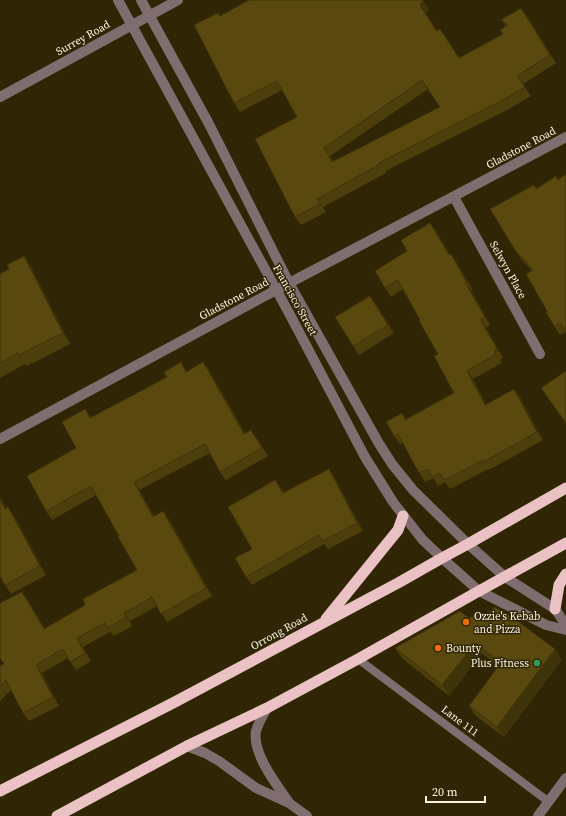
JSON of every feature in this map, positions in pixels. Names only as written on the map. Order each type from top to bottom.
[{"type":"highway","name":"Orrong Road","points":[[0,791],[179,700],[406,579],[566,488]]},
{"type":"highway","points":[[323,622],[398,530],[403,516]]},
{"type":"highway","points":[[57,816],[187,746],[267,708],[566,543]]},
{"type":"highway","points":[[555,609],[559,585],[566,574]]},
{"type":"street","name":"Francisco Street","points":[[118,0],[289,313],[365,457],[393,502],[422,539],[479,591],[546,625],[566,630]]},
{"type":"street","name":"Francisco Street","points":[[141,0],[209,124],[290,283],[378,442],[392,464],[413,490],[468,544],[505,577],[555,609]]},
{"type":"street","name":"Surrey Road","points":[[0,97],[178,0]]},
{"type":"street","name":"Gladstone Road","points":[[0,439],[276,290],[566,137]]},
{"type":"street","name":"Selwyn Place","points":[[454,197],[540,354]]},
{"type":"street","points":[[555,609],[566,625]]},
{"type":"street","points":[[267,708],[256,731],[256,744],[262,760],[273,780],[289,803]]},
{"type":"street","points":[[187,746],[205,753],[219,761],[256,788],[289,803],[306,816]]},
{"type":"street","points":[[538,816],[566,778]]},
{"type":"lane","name":"Lane 111","points":[[358,659],[549,802]]},
{"type":"building","points":[[249,0],[422,0],[423,1],[420,5],[436,31],[440,29],[459,58],[503,34],[500,30],[508,25],[501,20],[521,8],[550,55],[517,76],[525,87],[503,100],[379,163],[380,164],[317,199],[320,204],[295,217],[255,139],[297,117],[277,81],[234,103],[194,25],[218,13],[220,16]],"holes":[[[422,80],[440,107],[332,162],[324,148]]]},
{"type":"building","points":[[566,174],[566,333],[560,323],[554,326],[526,274],[533,270],[515,250],[490,209],[534,185],[536,189],[556,176],[558,180]]},
{"type":"building","points":[[430,223],[449,255],[451,254],[466,281],[465,282],[485,317],[480,319],[497,349],[494,351],[496,354],[467,371],[485,405],[514,389],[537,432],[483,462],[483,460],[444,480],[440,473],[432,477],[428,469],[419,473],[398,434],[394,436],[386,422],[402,413],[405,420],[454,393],[434,356],[438,354],[398,280],[385,288],[375,271],[407,251],[401,240]]},
{"type":"building","points":[[24,256],[63,333],[19,355],[18,353],[0,363],[0,274],[9,269],[7,265]]},
{"type":"building","points":[[370,296],[388,325],[353,346],[335,317]]},
{"type":"building","points":[[181,362],[186,372],[203,362],[244,434],[251,430],[262,448],[220,472],[205,444],[134,482],[153,517],[163,511],[206,588],[161,614],[152,597],[124,613],[126,617],[108,628],[105,623],[77,638],[85,653],[70,662],[63,649],[36,665],[53,697],[23,713],[6,680],[0,686],[0,666],[4,664],[0,658],[0,603],[22,592],[44,629],[85,605],[83,599],[137,570],[91,486],[46,511],[27,476],[76,448],[62,422],[85,409],[90,418],[167,377],[164,372]]},
{"type":"building","points":[[566,371],[566,423],[541,388]]},
{"type":"building","points":[[329,469],[357,523],[322,541],[319,535],[246,577],[235,558],[252,549],[228,507],[275,480],[283,493]]},
{"type":"building","points":[[0,499],[5,509],[8,507],[40,566],[5,585],[0,576]]},
{"type":"building","points":[[494,607],[511,616],[555,649],[497,727],[469,706],[501,663],[475,643],[442,685],[395,648],[460,611],[469,618],[479,614],[488,615]]},
{"type":"place","name":"Ozzie's Kebab and Pizza","points":[[466,622]]},
{"type":"place","name":"Bounty","points":[[438,648]]},
{"type":"place","name":"Plus Fitness","points":[[537,663]]}]
